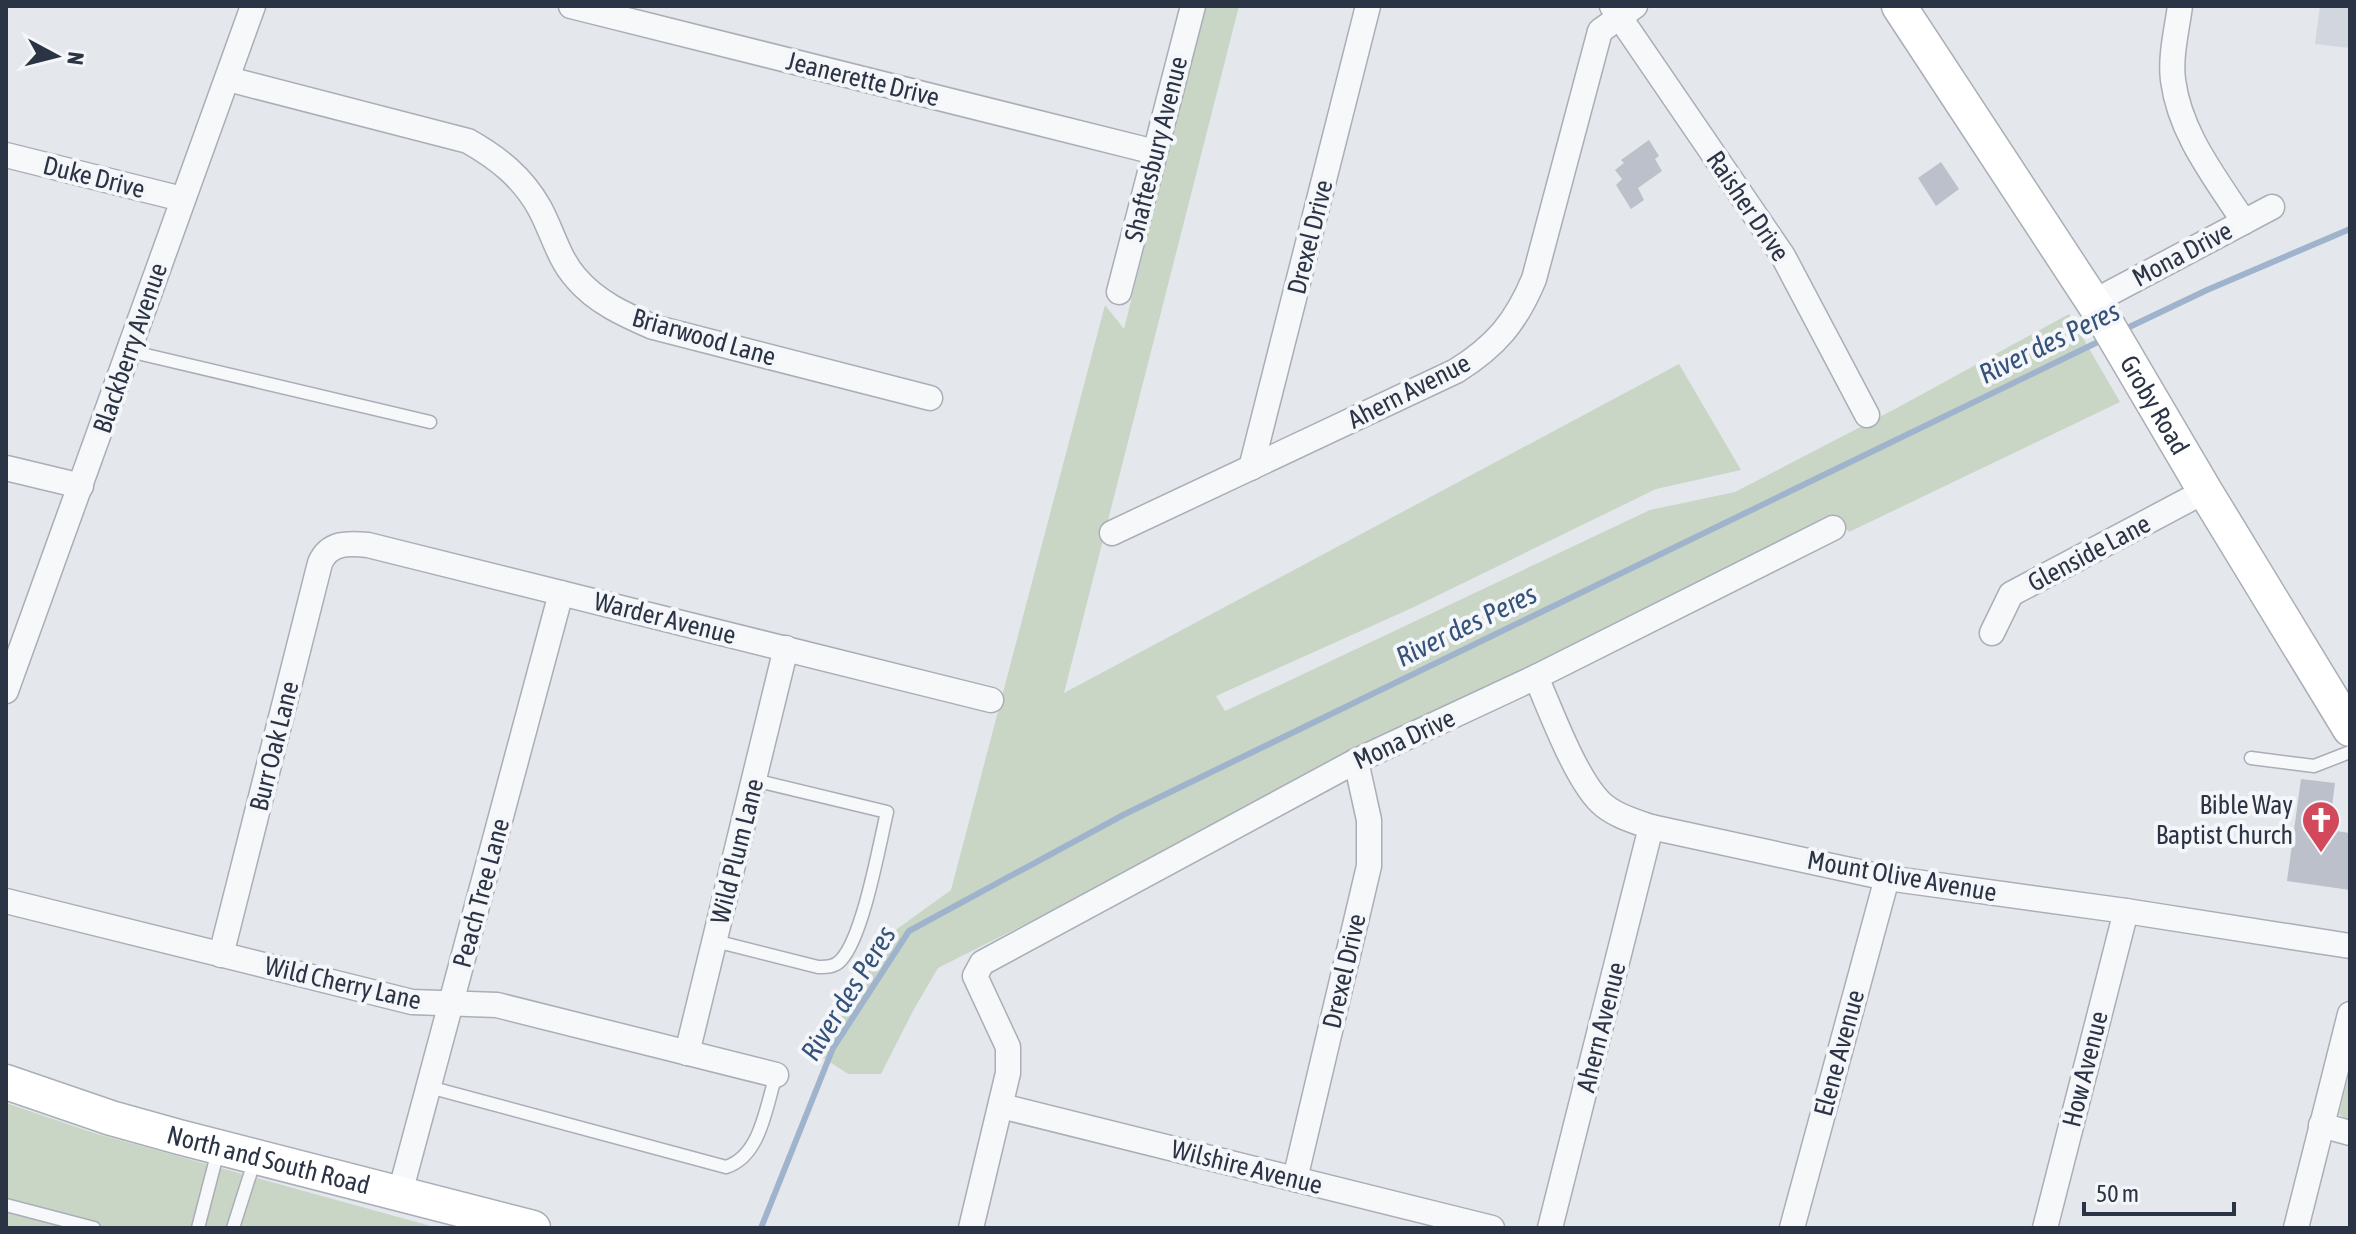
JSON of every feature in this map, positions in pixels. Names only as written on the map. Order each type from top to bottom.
[{"type":"street","name":"Blackberry Avenue","points":[[6,691],[253,6]]},
{"type":"street","name":"Jeanerette Drive","points":[[571,6],[1155,152]]},
{"type":"street","name":"Shaftesbury Avenue","points":[[1119,292],[1193,6]]},
{"type":"street","name":"Drexel Drive","points":[[1251,468],[1368,6]]},
{"type":"street","points":[[2180,6],[2173,77],[2180,107],[2192,142],[2244,222]]},
{"type":"street","name":"Groby Road","points":[[1902,8],[2097,308],[2350,729]]},
{"type":"street","name":"Ahern Avenue","points":[[1112,533],[1456,371],[1477,358],[1503,335],[1523,307],[1534,279],[1600,31],[1622,9]]},
{"type":"street","name":"Raisher Drive","points":[[1622,9],[1783,256],[1867,415]]},
{"type":"street","name":"Briarwood Lane","points":[[228,79],[468,141],[488,152],[507,166],[540,207],[575,277],[595,297],[623,314],[653,327],[930,398]]},
{"type":"street","name":"Duke Drive","points":[[6,155],[182,199]]},
{"type":"street","name":"Mona Drive","points":[[2097,308],[2272,207]]},
{"type":"street","points":[[6,468],[81,486]]},
{"type":"street","name":"Glenside Lane","points":[[1992,633],[2011,594],[2205,491]]},
{"type":"street","name":"Mona Drive","points":[[1001,1106],[1008,1073],[1008,1047],[975,976],[982,963],[1356,761],[1536,677],[1833,528]]},
{"type":"street","name":"Warder Avenue","points":[[337,545],[368,545],[991,700]]},
{"type":"street","name":"Burr Oak Lane","points":[[221,955],[320,563],[323,556],[337,545]]},
{"type":"street","name":"Peach Tree Lane","points":[[400,1193],[561,593]]},
{"type":"street","name":"Wild Plum Lane","points":[[687,1053],[786,648]]},
{"type":"street","name":"Mount Olive Avenue","points":[[1536,677],[1564,741],[1601,803],[1651,827],[1887,878],[2350,946]]},
{"type":"street","name":"Drexel Drive","points":[[1295,1179],[1369,866],[1369,820],[1356,761]]},
{"type":"street","name":"Ahern Avenue","points":[[1550,1228],[1651,827]]},
{"type":"street","name":"Elene Avenue","points":[[1792,1228],[1887,878]]},
{"type":"street","name":"Wild Cherry Lane","points":[[6,901],[412,1002],[497,1005],[776,1075]]},
{"type":"street","name":"How Avenue","points":[[2045,1228],[2126,911]]},
{"type":"street","points":[[2296,1228],[2350,1014]]},
{"type":"street","name":"North and South Road","points":[[6,1082],[111,1118],[219,1148],[533,1228]]},
{"type":"street","points":[[971,1228],[1001,1106]]},
{"type":"street","name":"Wilshire Avenue","points":[[1001,1106],[1492,1228]]},
{"type":"street","points":[[2321,1125],[2350,1133]]},
{"type":"lane","points":[[129,351],[430,422]]},
{"type":"lane","points":[[2251,758],[2314,766],[2350,752]]},
{"type":"lane","points":[[715,941],[818,967],[831,967],[841,960],[857,932],[887,812],[754,780]]},
{"type":"lane","points":[[429,1087],[726,1167],[738,1163],[756,1139],[776,1075]]},
{"type":"lane","points":[[198,1228],[219,1148]]},
{"type":"lane","points":[[233,1228],[256,1156]]},
{"type":"lane","points":[[6,1205],[94,1228]]},
{"type":"shaded area","points":[[2320,6],[2350,6],[2350,48],[2315,44]]},
{"type":"green space","points":[[1204,6],[1239,6],[1064,693],[1679,364],[1741,470],[1656,489],[1414,607],[1216,696],[1225,711],[1650,510],[1735,492],[2069,314],[2120,402],[1849,532],[1836,517],[938,968],[881,1074],[848,1074],[819,1055],[878,955],[897,929],[951,890],[1105,305],[1124,329]]},
{"type":"green space","points":[[2350,1070],[2350,1122],[2339,1114]]},
{"type":"green space","points":[[6,1103],[94,1133],[438,1228],[6,1228]]},
{"type":"building","points":[[1649,140],[1659,156],[1655,159],[1662,171],[1638,188],[1644,200],[1631,209],[1616,185],[1622,179],[1615,170],[1624,163],[1621,160]]},
{"type":"building","points":[[1941,162],[1959,189],[1936,206],[1918,178]]},
{"type":"building","points":[[2301,779],[2335,783],[2329,830],[2350,833],[2350,890],[2287,881]]},
{"type":"waterway","name":"River des Peres","points":[[2123,330],[2350,229]]},
{"type":"waterway","name":"River des Peres","points":[[761,1228],[833,1048],[909,931],[1125,814],[2102,340]]},
{"type":"place","name":"Bible Way Baptist Church","points":[[2321,854]]}]
